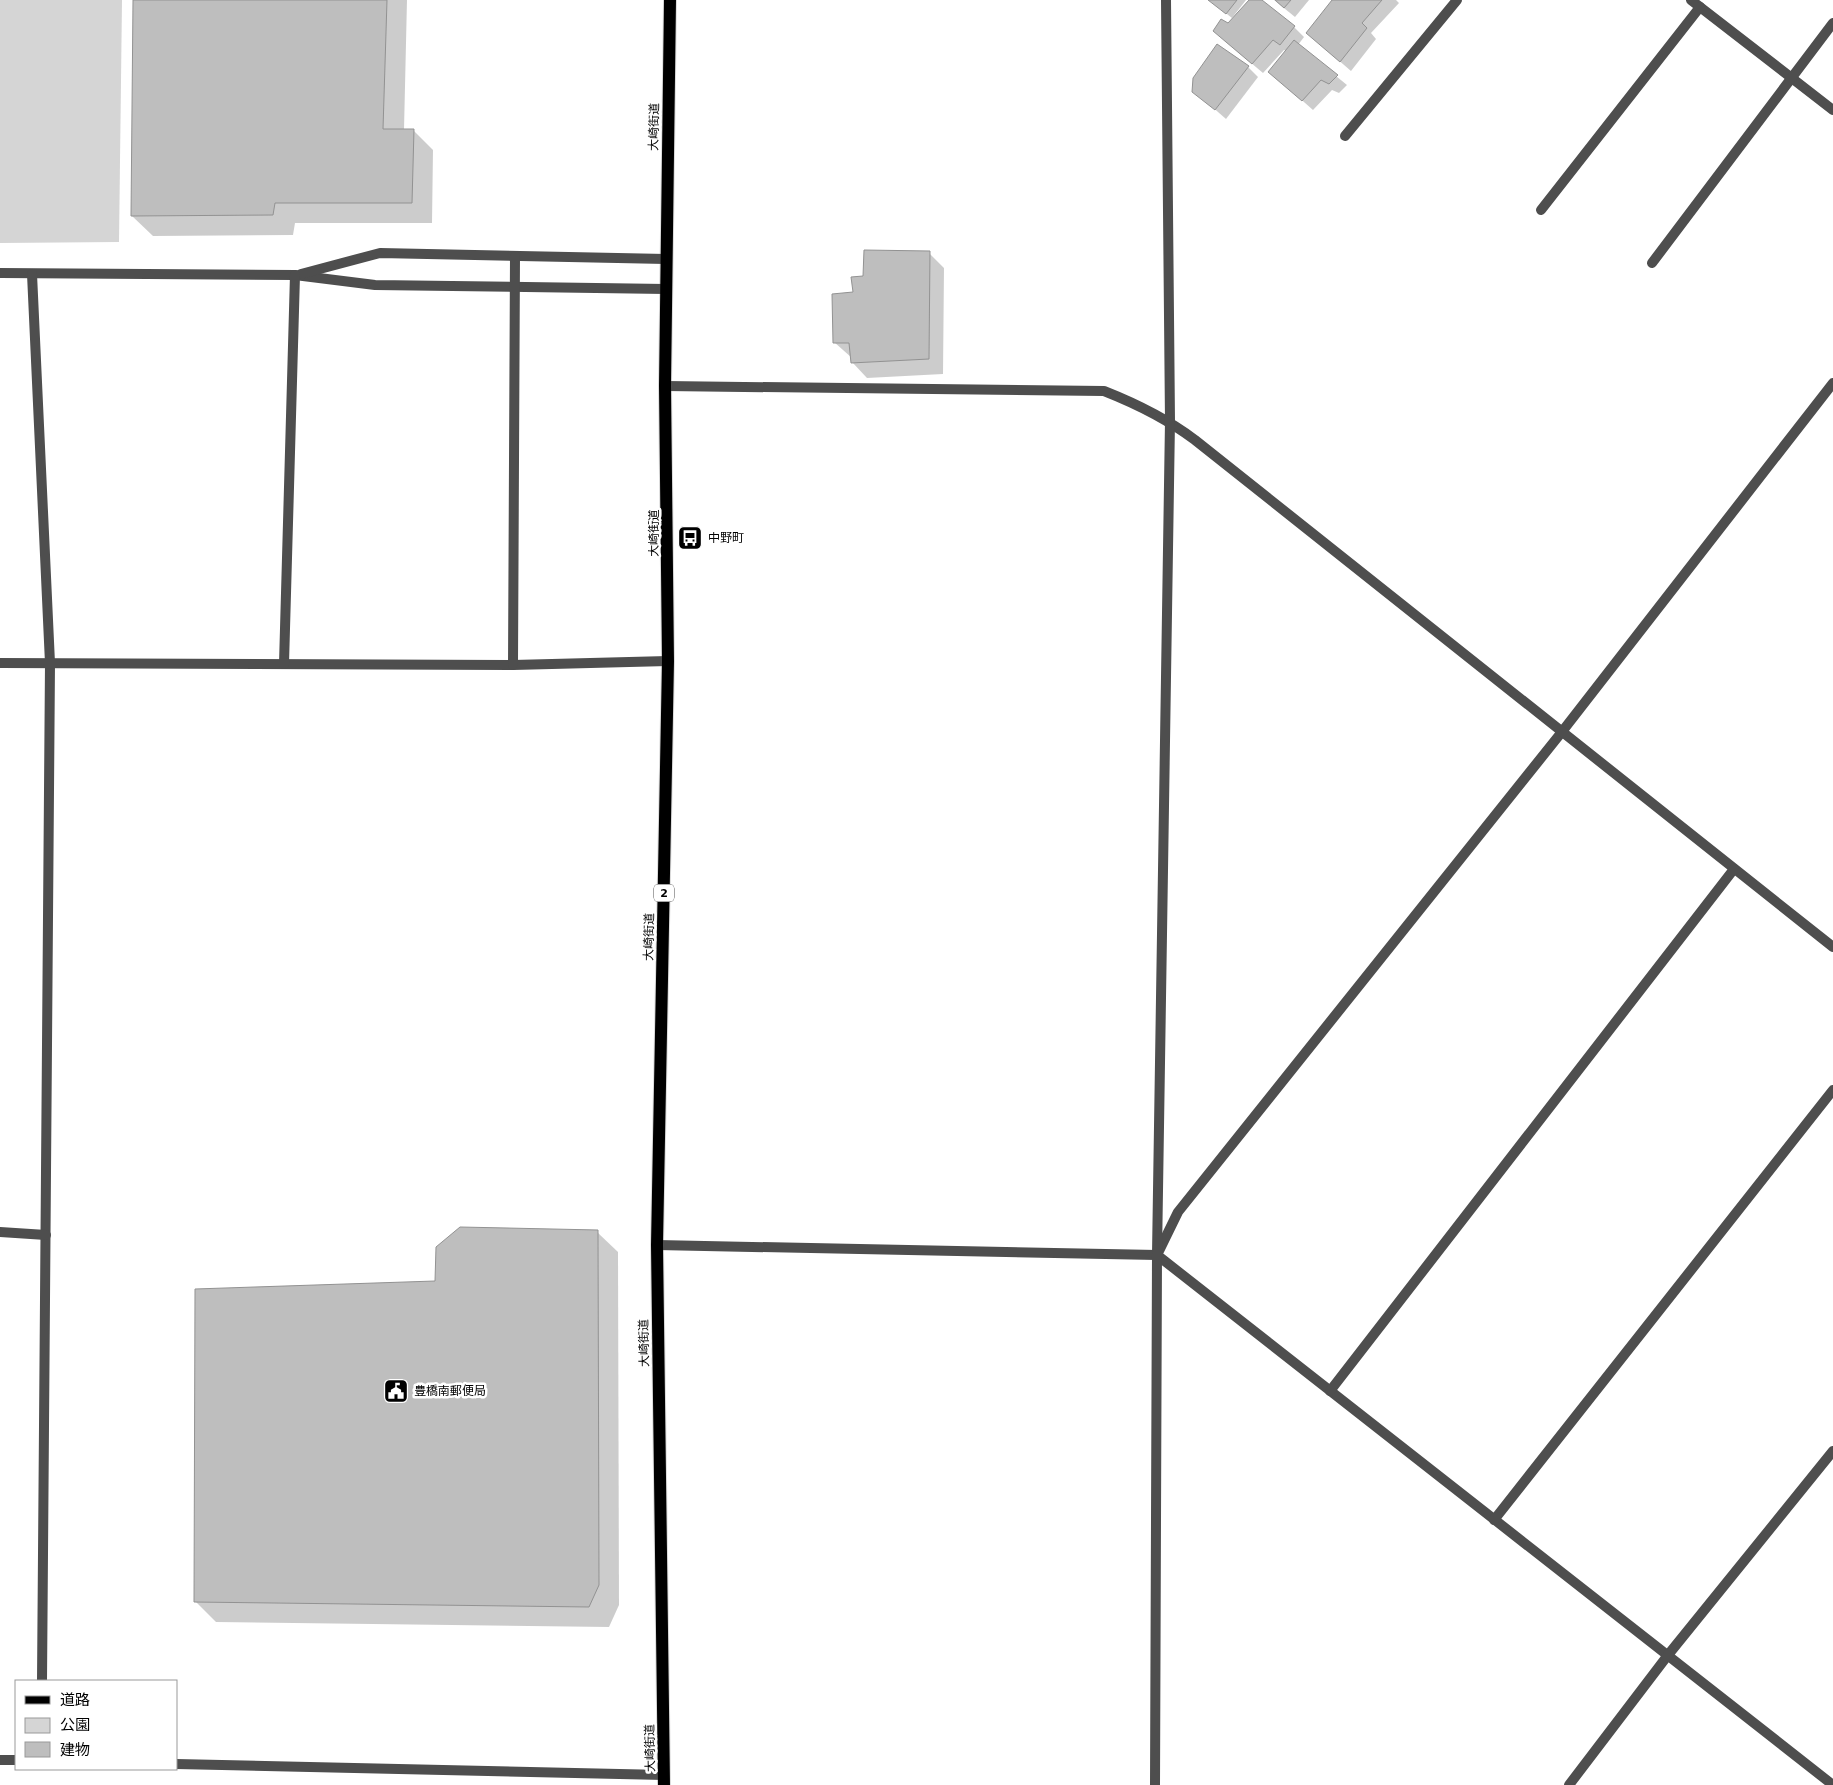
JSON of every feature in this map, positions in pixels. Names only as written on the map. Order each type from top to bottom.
[{"type":"main road","name":"大崎街道","points":[[664,1780],[657,1245],[668,662],[665,386],[670,0]]},
{"type":"street","points":[[1155,1785],[1157,1255],[1170,421],[1166,0]]},
{"type":"street","points":[[1346,136],[1457,0]]},
{"type":"street","points":[[1541,210],[1696,3],[1833,110]]},
{"type":"street","points":[[1652,262],[1790,77],[1833,23]]},
{"type":"street","points":[[295,275],[380,253],[666,259]]},
{"type":"street","points":[[513,665],[515,256]]},
{"type":"street","points":[[0,273],[295,275],[376,285],[666,289]]},
{"type":"street","points":[[32,274],[50,663],[42,1680]]},
{"type":"street","points":[[284,664],[295,275]]},
{"type":"street","points":[[1157,1255],[1178,1212],[1561,733],[1833,383]]},
{"type":"street","points":[[665,386],[1104,392],[1139,405],[1170,421],[1833,947]]},
{"type":"street","points":[[0,663],[513,665],[668,662]]},
{"type":"street","points":[[1330,1391],[1734,869]]},
{"type":"street","points":[[1494,1520],[1833,1090]]},
{"type":"street","points":[[0,1232],[46,1235]]},
{"type":"street","points":[[657,1245],[1157,1255],[1833,1785]]},
{"type":"street","points":[[1569,1785],[1668,1656],[1833,1451]]},
{"type":"street","points":[[0,1760],[15,1760]]},
{"type":"street","points":[[178,1764],[664,1780]]},
{"type":"green space","points":[[0,0],[122,0],[119,242],[0,243]]},
{"type":"building","points":[[133,0],[387,0],[383,129],[414,129],[412,203],[275,203],[273,215],[131,216]]},
{"type":"building","points":[[1208,0],[1237,0],[1226,14]]},
{"type":"building","points":[[1249,0],[1262,0],[1295,26],[1280,45],[1273,40],[1252,64],[1213,31],[1221,19],[1228,23]]},
{"type":"building","points":[[1275,0],[1291,0],[1284,8]]},
{"type":"building","points":[[1332,0],[1382,0],[1362,23],[1367,28],[1340,62],[1306,33]]},
{"type":"building","points":[[1294,40],[1338,75],[1329,84],[1321,80],[1302,101],[1268,72]]},
{"type":"building","points":[[1217,44],[1249,66],[1215,110],[1192,92],[1193,78]]},
{"type":"building","points":[[864,250],[930,251],[929,359],[851,363],[849,343],[833,343],[832,294],[853,292],[851,277],[863,276]]},
{"type":"building","points":[[460,1227],[598,1230],[599,1585],[589,1607],[194,1602],[195,1289],[435,1281],[436,1247]]},
{"type":"place","name":"中野町","points":[[690,538]]},
{"type":"place","name":"豊橋南郵便局","points":[[396,1391]]}]
